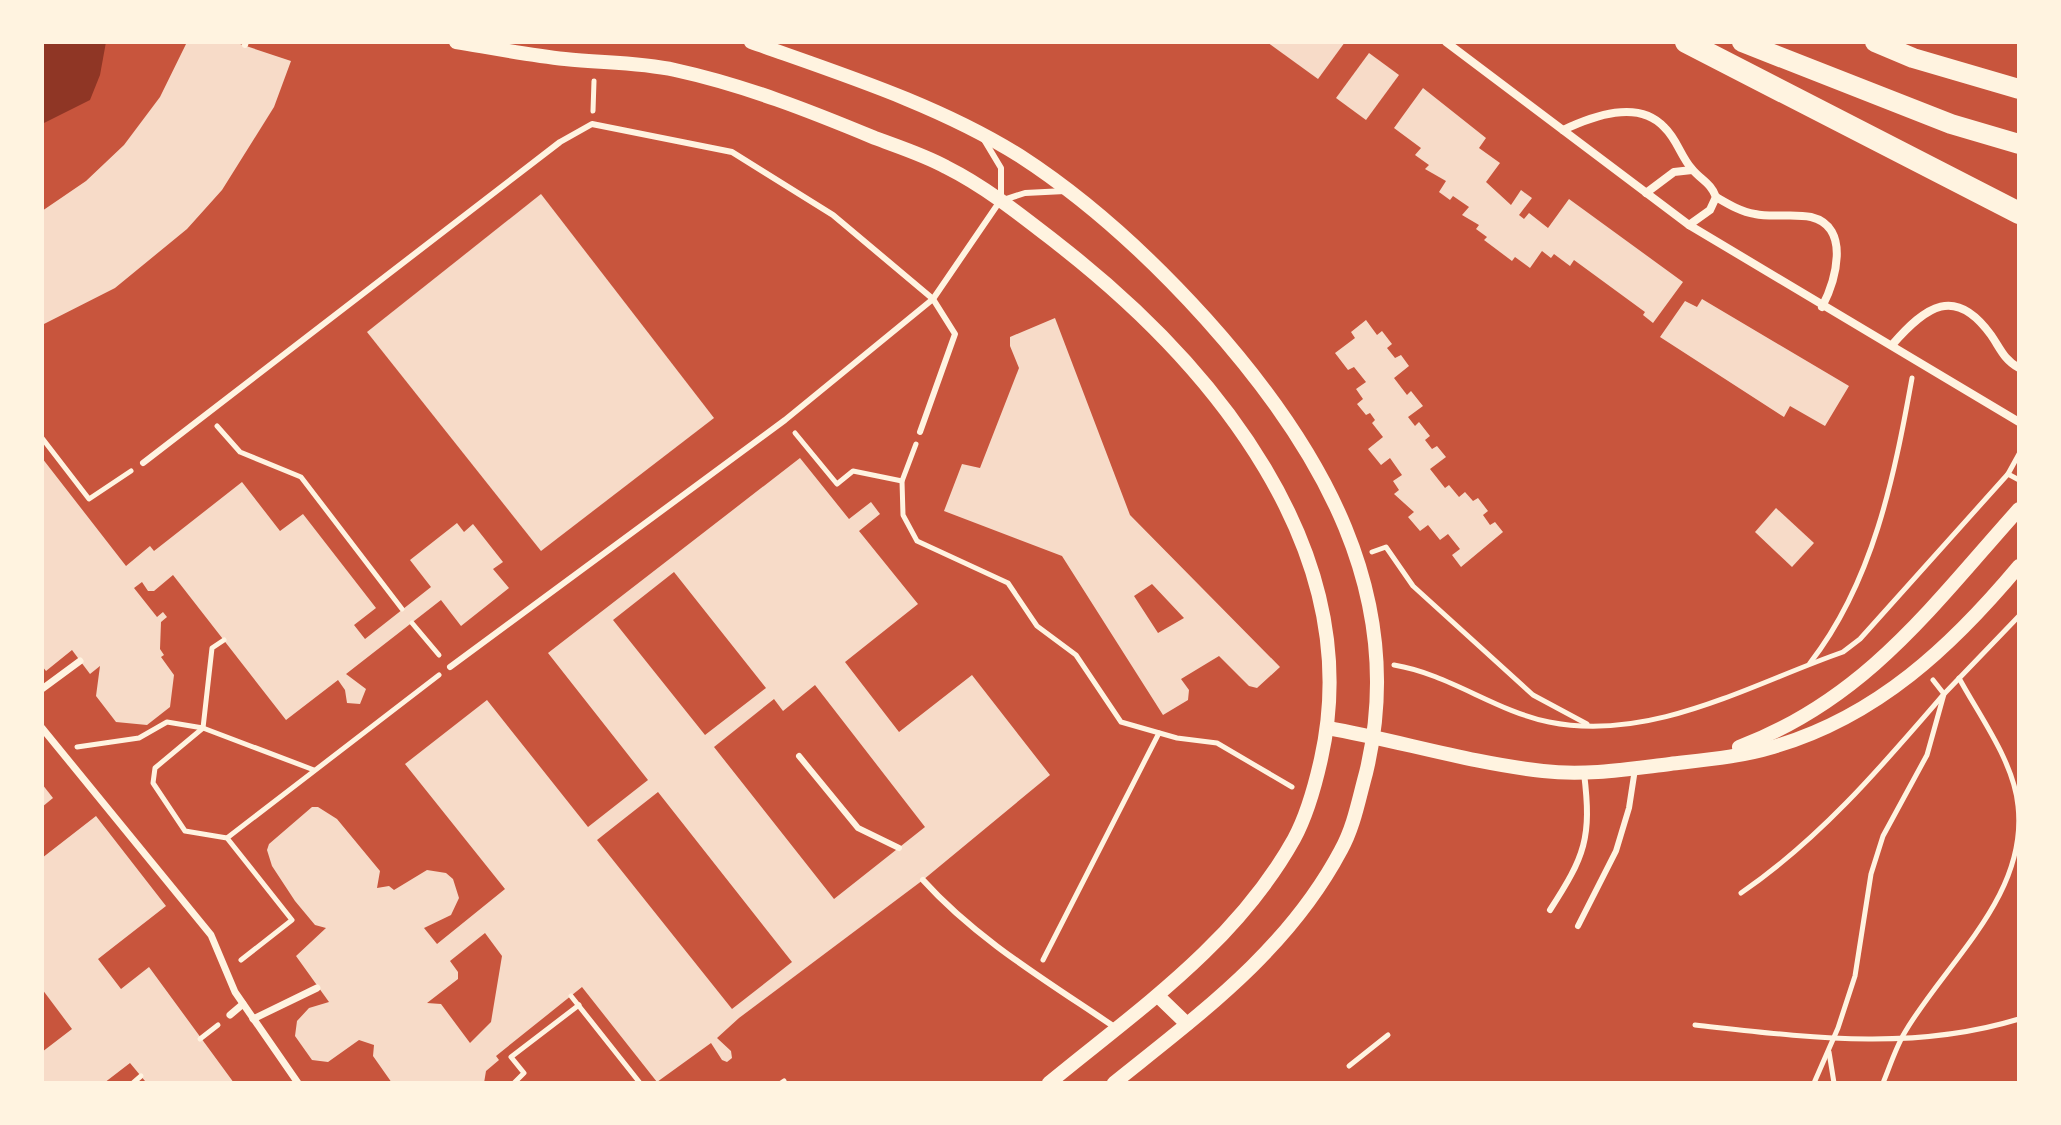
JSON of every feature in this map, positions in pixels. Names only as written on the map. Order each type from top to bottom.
[{"type":"highway","points":[[1686,42],[2019,213]]},
{"type":"highway","points":[[1742,42],[1951,124],[2019,144]]},
{"type":"highway","points":[[1875,42],[1913,58],[2019,89]]},
{"type":"street","points":[[456,42],[595,62],[670,69],[752,90],[946,167],[1000,201],[1097,274],[1185,360],[1229,413],[1275,486],[1314,572],[1330,663],[1328,728],[1310,798],[1296,835],[1238,920],[1158,996],[1049,1083]]},
{"type":"street","points":[[751,42],[906,100],[982,136],[1018,155],[1140,247],[1262,382],[1315,462],[1358,557],[1376,662],[1379,703],[1374,737],[1344,846],[1315,895],[1277,944],[1239,982],[1114,1083]]},
{"type":"street","points":[[1446,42],[1689,225],[2019,422]]},
{"type":"street","points":[[1563,130],[1588,118],[1640,113],[1653,117],[1666,128],[1692,170],[1713,187],[1716,197],[1710,210],[1689,225]]},
{"type":"street","points":[[1646,193],[1674,172],[1692,170]]},
{"type":"street","points":[[1716,197],[1753,214],[1809,217],[1824,222],[1833,236],[1837,254],[1835,282],[1822,307]]},
{"type":"street","points":[[1892,345],[1913,321],[1936,307],[1950,304],[1966,308],[2000,352],[2019,368]]},
{"type":"street","points":[[1705,760],[1803,718],[1839,696],[1904,638],[2019,509]]},
{"type":"street","points":[[1328,728],[1467,760],[1584,773],[1705,760],[1773,747],[1848,714],[1886,692],[1943,651],[2019,566]]},
{"type":"street","points":[[42,689],[80,661]]},
{"type":"street","points":[[42,728],[211,935],[243,1004],[298,1083]]},
{"type":"street","points":[[253,1019],[317,988]]},
{"type":"street","points":[[1158,996],[1187,1024]]},
{"type":"street","points":[[230,1015],[243,1004]]},
{"type":"lane","points":[[143,463],[560,142],[592,124],[732,152],[833,215],[933,299],[955,334],[920,432]]},
{"type":"lane","points":[[450,667],[785,420],[933,299],[1000,201],[1001,168],[982,136]]},
{"type":"lane","points":[[1000,201],[1025,193],[1068,191]]},
{"type":"lane","points":[[799,756],[858,828],[899,848]]},
{"type":"lane","points":[[1578,926],[1616,851],[1629,808],[1635,768]]},
{"type":"lane","points":[[1550,910],[1580,862],[1590,820],[1584,773]]},
{"type":"lane","points":[[923,880],[943,902],[1036,974],[1116,1028]]},
{"type":"path","points":[[592,124],[595,62]]},
{"type":"path","points":[[1809,664],[1837,628],[1862,577],[1884,504],[1915,361]]},
{"type":"path","points":[[207,415],[240,452],[301,477],[402,609]]},
{"type":"path","points":[[785,420],[837,484],[853,471],[902,481]]},
{"type":"path","points":[[920,432],[902,481],[903,515],[917,541],[1008,583],[1037,626],[1076,655],[1121,722],[1159,733],[1217,743],[1310,798]]},
{"type":"path","points":[[42,438],[89,499],[143,463]]},
{"type":"path","points":[[1376,662],[1427,674],[1549,722],[1591,726],[1672,715],[1843,652],[1860,639],[1931,561],[2008,474],[2019,454]]},
{"type":"path","points":[[2008,474],[2019,480]]},
{"type":"path","points":[[1358,557],[1386,547],[1413,586],[1533,695],[1591,726]]},
{"type":"path","points":[[1931,561],[1943,569]]},
{"type":"path","points":[[1741,893],[1773,871],[1869,781],[1944,694],[2019,616]]},
{"type":"path","points":[[227,838],[450,667],[412,623]]},
{"type":"path","points":[[224,640],[212,648],[203,728],[155,768],[153,783],[185,831],[227,838],[292,920],[228,970]]},
{"type":"path","points":[[1883,1083],[1901,1041],[1969,944],[1997,897],[2012,865],[2018,834],[2018,804],[2009,774],[1959,678]]},
{"type":"path","points":[[1814,1083],[1829,1052],[1855,976],[1871,874],[1883,836],[1927,755],[1944,694]]},
{"type":"path","points":[[60,750],[139,738],[167,722],[203,728],[315,770]]},
{"type":"path","points":[[1036,974],[1159,733]]},
{"type":"path","points":[[571,996],[640,1083]]},
{"type":"path","points":[[514,1083],[524,1073],[511,1057],[579,1005]]},
{"type":"path","points":[[1695,1025],[1833,1040],[1901,1041],[1961,1035],[2019,1019]]},
{"type":"path","points":[[200,1039],[211,1031]]},
{"type":"path","points":[[1349,1066],[1388,1035]]},
{"type":"path","points":[[1829,1052],[1834,1083]]},
{"type":"path","points":[[133,1083],[141,1076]]},
{"type":"shaded area","points":[[42,42],[106,42],[100,75],[90,100],[42,124]]},
{"type":"building","points":[[187,42],[234,42],[291,61],[274,107],[222,190],[187,229],[115,288],[42,325],[42,211],[86,181],[124,145],[160,97]]},
{"type":"building","points":[[1267,42],[1345,42],[1318,79]]},
{"type":"building","points":[[1369,53],[1399,75],[1366,120],[1336,98]]},
{"type":"building","points":[[1423,88],[1486,138],[1479,148],[1500,163],[1486,182],[1511,205],[1521,190],[1532,198],[1519,215],[1524,219],[1529,213],[1548,228],[1569,199],[1683,282],[1653,323],[1643,315],[1645,312],[1574,260],[1570,266],[1554,254],[1551,258],[1542,251],[1530,268],[1515,257],[1512,261],[1484,240],[1487,237],[1476,229],[1479,225],[1462,215],[1469,207],[1453,196],[1450,200],[1439,192],[1446,181],[1425,169],[1429,165],[1415,155],[1421,148],[1394,128]]},
{"type":"building","points":[[541,194],[714,418],[541,551],[367,332]]},
{"type":"building","points":[[1702,299],[1849,386],[1825,426],[1790,406],[1784,417],[1660,337],[1685,301],[1697,307]]},
{"type":"building","points":[[1055,318],[1130,515],[1280,667],[1257,688],[1249,686],[1219,656],[1181,679],[1189,690],[1188,700],[1163,715],[1062,556],[944,511],[962,464],[980,468],[1019,368],[1010,346],[1010,337]],"holes":[[[1152,584],[1184,618],[1158,633],[1134,596]]]},
{"type":"building","points":[[1366,320],[1377,335],[1382,331],[1392,344],[1387,348],[1395,358],[1401,355],[1409,366],[1394,378],[1407,395],[1411,391],[1423,406],[1408,417],[1415,426],[1419,422],[1430,436],[1425,440],[1432,449],[1437,446],[1446,457],[1430,469],[1445,488],[1449,485],[1459,497],[1465,492],[1473,501],[1478,498],[1488,511],[1483,515],[1490,525],[1495,522],[1503,532],[1461,567],[1452,555],[1460,549],[1448,534],[1440,540],[1428,525],[1420,531],[1408,517],[1414,512],[1394,494],[1399,490],[1393,481],[1402,475],[1390,458],[1381,465],[1368,449],[1383,437],[1372,423],[1375,420],[1370,413],[1366,415],[1357,404],[1363,399],[1356,389],[1366,382],[1354,367],[1348,370],[1335,353],[1355,338],[1351,332]]},
{"type":"building","points":[[42,458],[126,566],[150,546],[154,551],[242,482],[280,531],[303,514],[376,608],[354,625],[365,639],[431,587],[410,560],[457,523],[464,532],[473,524],[503,562],[493,569],[509,588],[461,626],[441,600],[346,674],[366,689],[360,704],[347,703],[345,690],[338,680],[286,720],[173,575],[154,591],[148,591],[142,582],[134,588],[157,617],[163,612],[167,617],[161,622],[160,649],[164,655],[161,657],[174,675],[170,707],[147,725],[116,722],[96,696],[100,666],[90,674],[72,650],[46,671],[42,666]]},
{"type":"building","points":[[800,458],[849,519],[871,502],[880,514],[859,531],[918,604],[845,662],[899,732],[972,675],[1050,775],[923,880],[739,1018],[717,1038],[731,1051],[732,1058],[727,1062],[722,1060],[711,1043],[657,1082],[582,987],[496,1056],[499,1060],[486,1071],[484,1083],[392,1083],[373,1056],[374,1045],[359,1040],[328,1062],[312,1060],[295,1036],[297,1021],[309,1008],[329,1002],[296,956],[326,928],[315,925],[295,901],[272,866],[267,850],[269,844],[312,807],[318,807],[337,819],[380,871],[377,888],[389,886],[394,890],[427,870],[446,873],[453,879],[459,898],[451,915],[424,928],[437,944],[505,889],[405,764],[487,700],[588,827],[648,780],[548,653]],"holes":[[[674,572],[766,688],[705,735],[613,620]],[[815,685],[925,827],[834,899],[714,747],[774,699],[783,711]],[[658,792],[792,962],[732,1009],[597,840]],[[485,933],[502,956],[491,1022],[470,1043],[441,1004],[427,1003],[458,979],[458,972],[450,961]]]},
{"type":"building","points":[[1776,508],[1814,543],[1792,567],[1755,532]]},
{"type":"building","points":[[42,784],[53,798],[42,807]]},
{"type":"building","points":[[96,816],[166,906],[98,959],[121,989],[149,967],[234,1083],[143,1083],[145,1081],[130,1063],[104,1083],[42,1083],[42,1052],[72,1029],[42,989],[42,858]]}]
